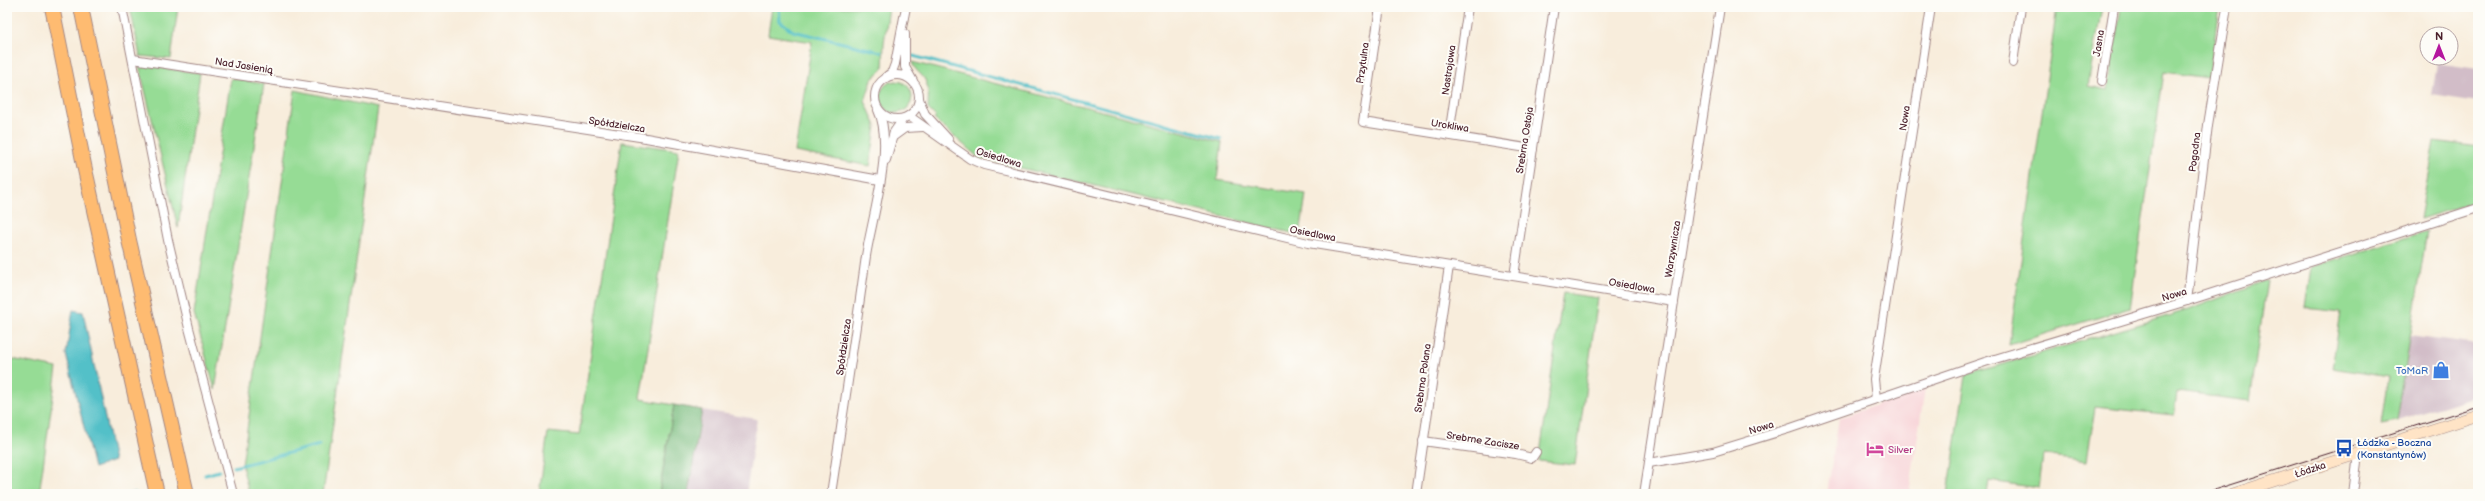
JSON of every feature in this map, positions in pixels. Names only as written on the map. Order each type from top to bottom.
[{"type":"highway","points":[[52,7],[84,165],[157,494]]},
{"type":"highway","points":[[81,7],[129,240],[187,494]]},
{"type":"main road","name":"Łódzka","points":[[2233,494],[2478,415]]},
{"type":"street","points":[[122,7],[168,240],[189,328],[233,494]]},
{"type":"street","points":[[881,176],[884,130],[883,120],[875,102],[875,92],[878,84],[892,72],[896,64],[906,7]]},
{"type":"street","name":"Przytulna","points":[[1363,122],[1380,7]]},
{"type":"street","name":"Nastrojowa","points":[[1449,136],[1468,7]]},
{"type":"street","name":"Srebrna Ostoja","points":[[1514,276],[1554,7]]},
{"type":"street","name":"Warzywnicza","points":[[1644,494],[1720,7]]},
{"type":"street","name":"Nowa","points":[[1876,399],[1874,379],[1931,7]]},
{"type":"street","points":[[2013,62],[2021,7]]},
{"type":"street","name":"Jasna","points":[[2102,81],[2114,7]]},
{"type":"street","name":"Pogodna","points":[[2187,301],[2208,125],[2227,7]]},
{"type":"street","points":[[881,176],[893,137],[906,118],[917,107],[919,99],[915,84],[906,67],[904,21]]},
{"type":"street","name":"Nad Jasienią","points":[[133,59],[351,92]]},
{"type":"street","points":[[885,78],[894,75],[903,76],[915,84]]},
{"type":"street","name":"Spółdzielcza","points":[[351,92],[881,176],[870,234],[831,494]]},
{"type":"street","name":"Osiedlowa","points":[[919,99],[925,114],[957,149]]},
{"type":"street","points":[[878,110],[887,118],[906,118]]},
{"type":"street","name":"Osiedlowa","points":[[906,118],[923,127],[975,162],[1253,231],[1449,266],[1674,302]]},
{"type":"street","name":"Urokliwa","points":[[1363,122],[1533,149]]},
{"type":"street","points":[[893,137],[905,128],[923,127]]},
{"type":"street","name":"Nowa","points":[[1648,462],[1713,452],[1985,362],[2187,301],[2478,208]]},
{"type":"street","name":"Srebrna Polana","points":[[1416,494],[1449,266]]},
{"type":"street","name":"Srebrne Zacisze","points":[[1423,441],[1516,454],[1525,458],[1532,458],[1536,452]]},
{"type":"street","points":[[2353,494],[2358,454]]},
{"type":"shaded area","points":[[2437,66],[2458,66],[2478,69],[2478,102],[2432,95]]},
{"type":"shaded area","name":"ToMaR","points":[[2410,336],[2478,345],[2478,395],[2397,421]]},
{"type":"shaded area","name":"Silver","points":[[1925,388],[1909,494],[1827,494],[1839,418]]},
{"type":"shaded area","points":[[702,410],[757,419],[746,494],[688,494]]},
{"type":"green space","points":[[130,7],[178,7],[171,59],[140,56]]},
{"type":"green space","points":[[772,7],[889,7],[884,43],[883,69],[872,79],[865,101],[876,126],[870,166],[795,152],[812,42],[768,35]]},
{"type":"green space","points":[[2057,7],[2102,7],[2088,86],[2108,90],[2121,7],[2219,7],[2209,78],[2164,72],[2130,308],[2009,345]]},
{"type":"green space","points":[[912,62],[1222,142],[1217,180],[1306,194],[1300,235],[979,158],[934,119],[936,117],[928,109],[927,84]]},
{"type":"green space","points":[[139,65],[200,73],[178,228]]},
{"type":"green space","points":[[231,78],[264,84],[215,390],[194,313]]},
{"type":"green space","points":[[893,81],[899,81],[909,88],[912,97],[911,103],[905,110],[899,113],[893,113],[883,106],[880,100],[880,94],[887,84]]},
{"type":"green space","points":[[295,90],[378,108],[323,494],[249,494],[242,465]]},
{"type":"green space","points":[[2434,141],[2478,147],[2478,201],[2420,219]]},
{"type":"green space","points":[[622,142],[679,150],[640,399],[674,405],[659,494],[539,494],[548,432],[579,435]]},
{"type":"green space","points":[[2427,231],[2397,421],[2381,424],[2388,377],[2332,368],[2341,312],[2305,308],[2311,267]]},
{"type":"green space","points":[[2267,280],[2250,401],[2177,392],[2174,415],[2095,407],[2087,461],[2043,455],[2039,488],[1989,481],[1987,494],[1948,494],[1966,375],[2188,310]]},
{"type":"green space","points":[[1563,293],[1598,298],[1575,465],[1539,461]]},
{"type":"green space","points":[[7,358],[57,368],[39,494],[7,494]]},
{"type":"green space","points":[[674,405],[702,410],[688,494],[659,494]]},
{"type":"water","points":[[73,310],[83,312],[114,461],[94,468],[66,354]]},
{"type":"waterway","points":[[779,7],[780,21],[793,31],[881,52]]},
{"type":"waterway","points":[[913,56],[1221,139]]},
{"type":"waterway","points":[[234,467],[320,445]]},
{"type":"waterway","points":[[205,475],[219,471]]},
{"type":"waterway","points":[[130,494],[135,493]]},
{"type":"tram line","points":[[2201,494],[2478,406]]},
{"type":"place","name":"ToMaR","points":[[2441,370]]},
{"type":"place","name":"Łódzka - Boczna (Konstantynów)","points":[[2344,448]]},
{"type":"place","name":"Silver","points":[[1875,449]]}]
